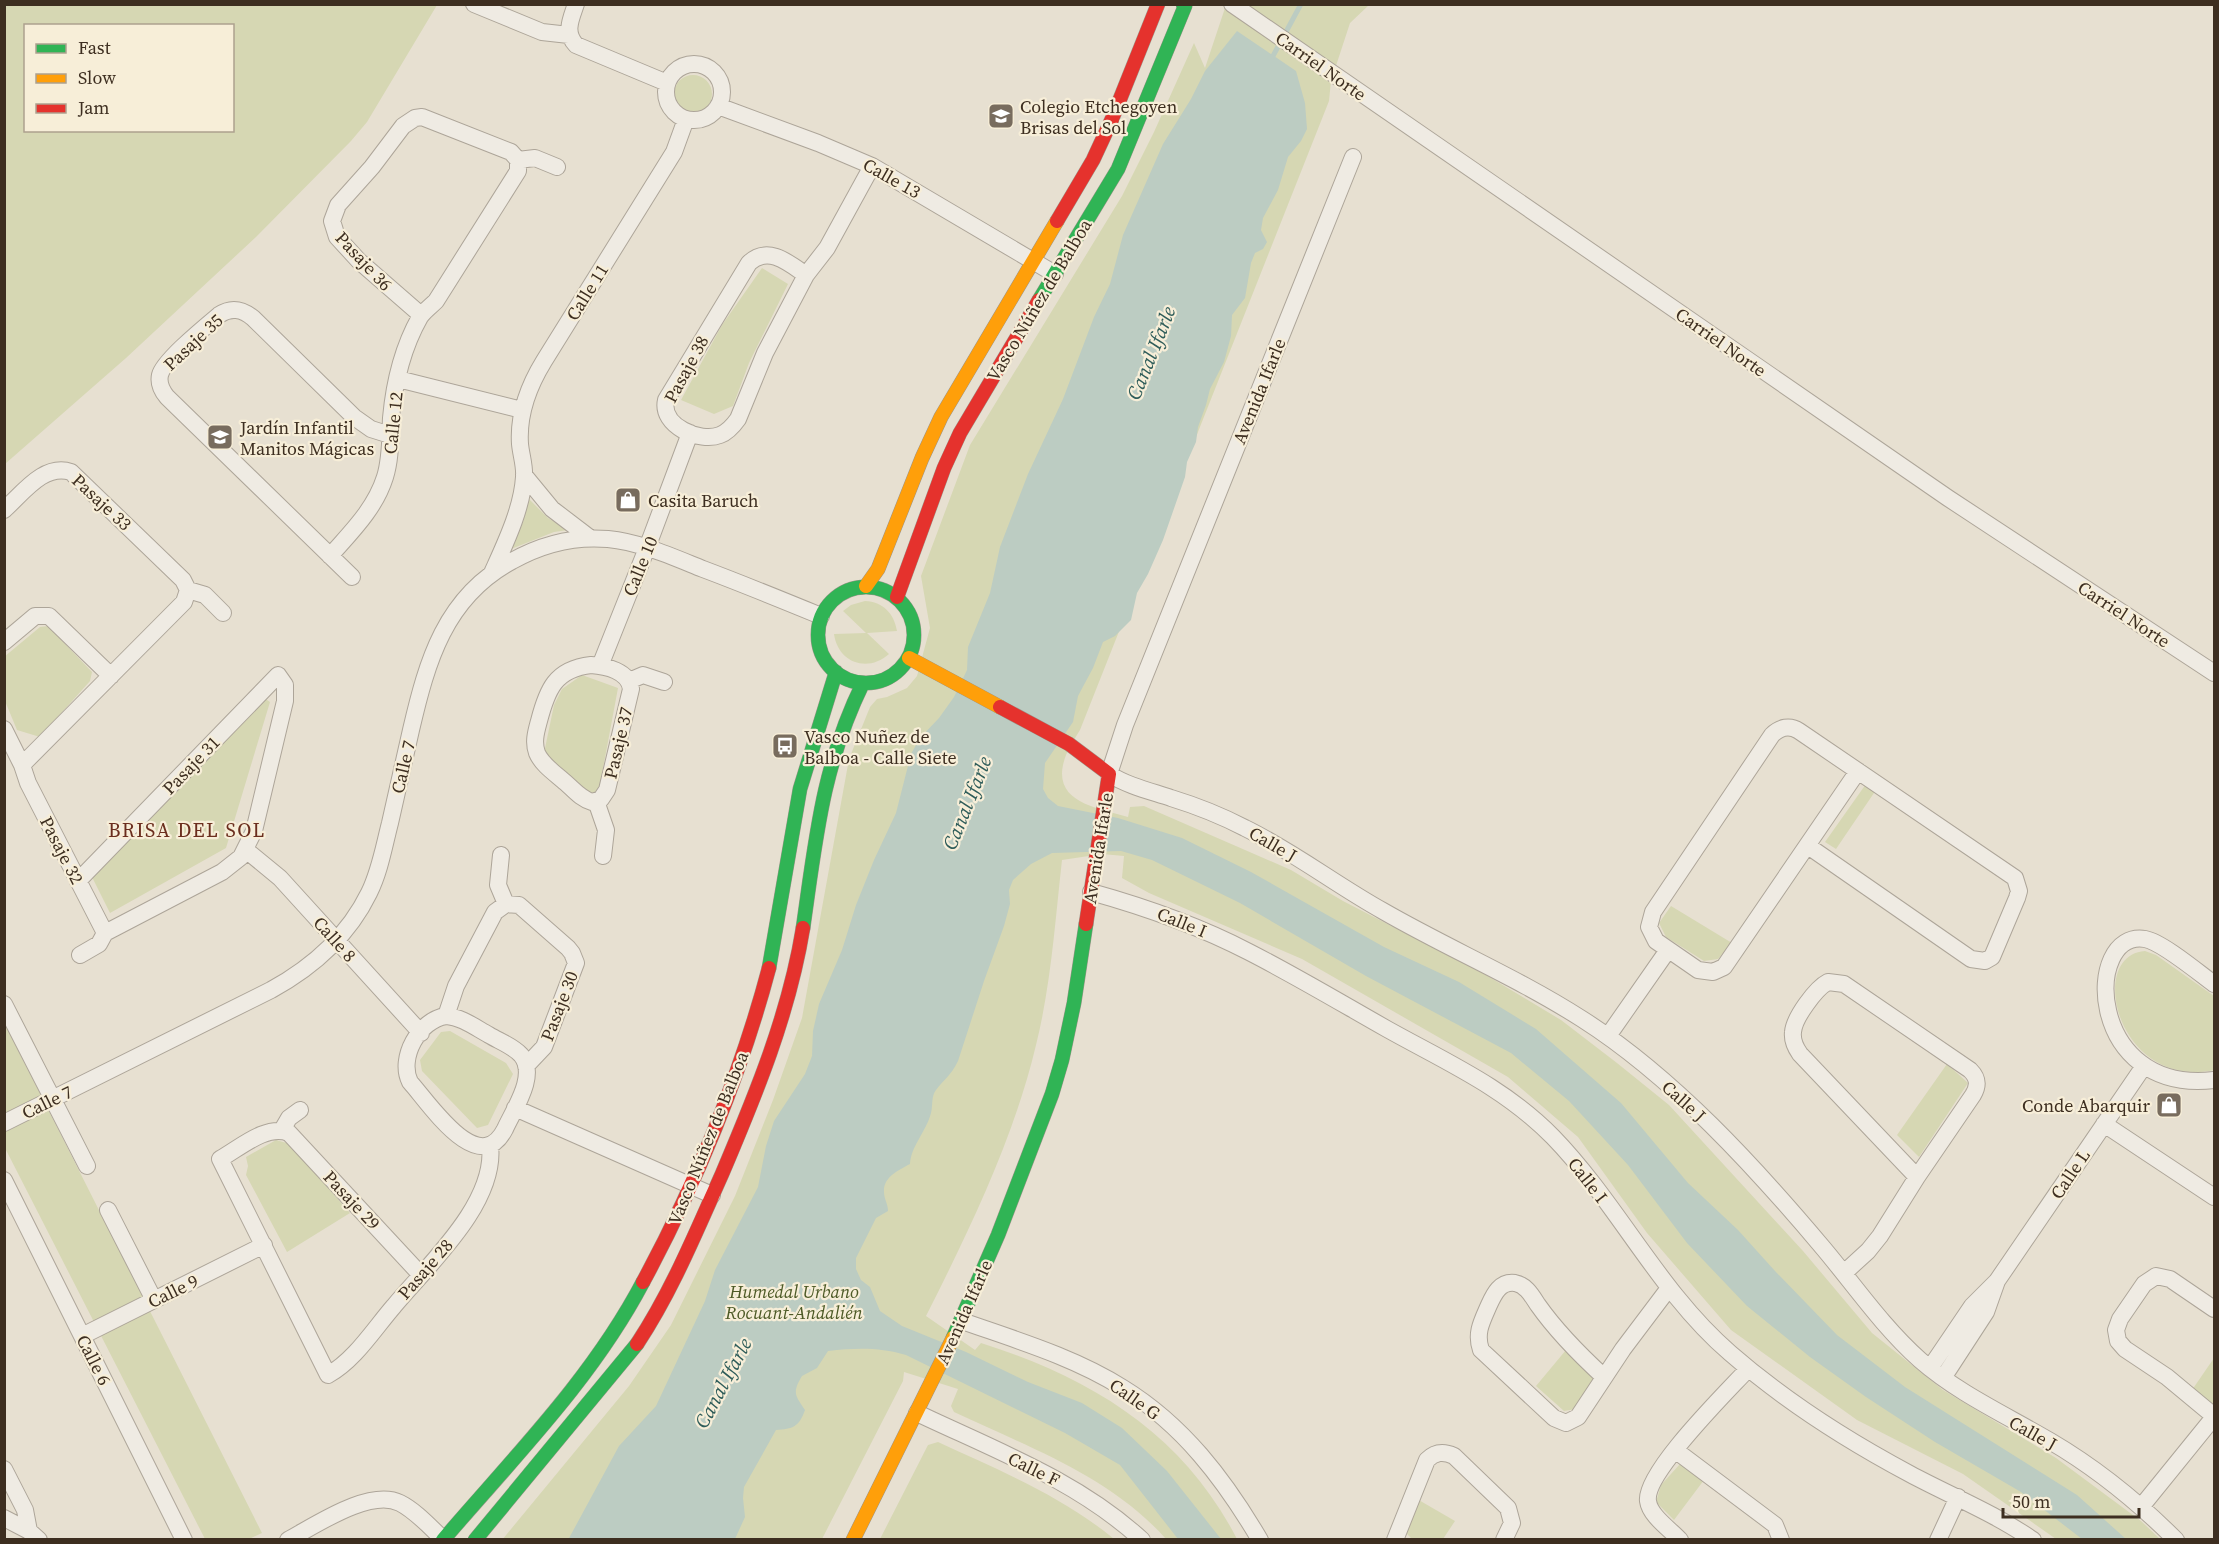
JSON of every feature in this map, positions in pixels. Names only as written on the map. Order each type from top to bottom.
[{"type":"street","points":[[474,4],[542,32],[569,35]]},
{"type":"street","points":[[576,4],[568,28],[572,40],[581,48],[667,83]]},
{"type":"street","name":"Vasco Núñez de Balboa","points":[[866,586],[882,560],[941,417],[1080,184],[1102,140],[1158,4]]},
{"type":"street","name":"Carriel Norte","points":[[1232,4],[1948,498],[2214,673]]},
{"type":"street","name":"Vasco Núñez de Balboa","points":[[897,597],[944,468],[960,432],[1118,169],[1185,5]]},
{"type":"street","points":[[702,65],[716,74],[720,82],[722,90],[718,106],[708,116],[701,119],[686,119],[679,116],[669,105],[667,83],[671,76],[685,66],[702,65]]},
{"type":"street","name":"Calle 13","points":[[718,106],[872,166],[1055,274]]},
{"type":"street","name":"Pasaje 36","points":[[421,315],[378,279],[338,237],[333,226],[334,210],[372,167],[403,126],[415,118],[430,119],[506,149],[518,160],[535,158],[557,167]]},
{"type":"street","name":"Calle 11","points":[[491,574],[510,528],[524,475],[520,442],[522,410],[534,376],[674,152],[686,119]]},
{"type":"street","name":"Avenida Ifarle","points":[[853,1539],[959,1328],[998,1235],[1052,1094],[1068,1032],[1109,774],[1125,725],[1353,157]]},
{"type":"street","points":[[421,315],[436,301],[513,182],[518,171],[518,160]]},
{"type":"street","points":[[690,433],[712,437],[727,431],[738,419],[765,353],[806,275],[827,248],[872,166]]},
{"type":"street","name":"Pasaje 38","points":[[690,433],[669,419],[665,410],[666,400],[748,263],[758,256],[770,255],[789,262],[806,275]]},
{"type":"street","name":"Pasaje 35","points":[[352,577],[167,397],[159,381],[162,368],[219,315],[230,310],[242,310],[253,318],[354,417],[371,429],[390,435]]},
{"type":"street","name":"Calle 12","points":[[330,556],[362,520],[378,494],[388,465],[390,435],[403,358],[421,315]]},
{"type":"street","name":"Calle 12","points":[[398,380],[522,410]]},
{"type":"street","name":"Calle 10","points":[[600,666],[690,433]]},
{"type":"street","name":"Pasaje 33","points":[[4,510],[48,472],[60,469],[71,472],[183,580],[188,590],[205,596],[223,613]]},
{"type":"street","points":[[524,475],[552,509],[590,538]]},
{"type":"street","name":"Calle 7","points":[[4,1124],[192,1032],[289,981],[314,963],[337,941],[362,907],[377,873],[420,691],[435,647],[459,606],[491,574],[508,563],[537,549],[571,540],[610,539],[676,558],[822,616]]},
{"type":"street","points":[[866,586],[882,589],[897,597],[908,609],[914,625],[915,642],[909,658],[893,675],[879,681],[864,683],[854,681],[836,672],[826,661],[819,646],[818,631],[822,616],[832,600],[839,594],[866,586]]},
{"type":"street","points":[[22,765],[184,602],[188,590]]},
{"type":"street","points":[[4,642],[35,616],[49,616],[111,676]]},
{"type":"street","points":[[909,658],[1069,744],[1109,774]]},
{"type":"street","name":"Pasaje 37","points":[[591,665],[600,666],[620,673],[629,681],[631,689],[607,790],[605,795],[596,801],[581,797],[544,763],[534,742],[544,701],[558,678],[573,669],[591,665]]},
{"type":"street","name":"Vasco Núñez de Balboa","points":[[444,1539],[581,1379],[607,1345],[648,1276],[690,1185],[733,1080],[764,989],[775,942],[800,789],[836,672]]},
{"type":"street","name":"Pasaje 31","points":[[78,881],[278,675],[285,685],[285,701],[257,821],[246,850]]},
{"type":"street","name":"Pasaje 37","points":[[629,681],[643,675],[664,681]]},
{"type":"street","name":"Vasco Núñez de Balboa","points":[[476,1539],[616,1372],[648,1329],[677,1275],[752,1099],[786,1004],[800,943],[822,799],[841,731],[864,683]]},
{"type":"street","points":[[1808,846],[1971,959],[1985,962],[1992,957],[2017,898],[2018,884],[2015,878],[1795,728],[1785,727],[1776,731],[1650,917],[1649,927],[1653,937],[1698,970],[1706,973],[1724,967],[1858,771]]},
{"type":"street","name":"Pasaje 32","points":[[4,729],[22,765],[28,783],[105,933]]},
{"type":"street","name":"Calle J","points":[[1109,774],[1122,782],[1212,813],[1261,836],[1379,909],[1520,982],[1608,1036],[1679,1096],[1738,1153],[1798,1219],[1886,1325],[1936,1373],[1976,1400],[2075,1456],[2141,1507],[2176,1539]]},
{"type":"street","name":"Pasaje 37","points":[[596,801],[606,830],[603,856]]},
{"type":"street","points":[[80,955],[99,944],[105,933],[222,872],[235,863],[246,850]]},
{"type":"street","name":"Calle 8","points":[[246,850],[272,870],[421,1033]]},
{"type":"street","points":[[447,1016],[456,986],[495,912],[506,904],[498,885],[501,855]]},
{"type":"street","name":"Calle I","points":[[1091,892],[1166,915],[1248,951],[1495,1088],[1527,1113],[1574,1159],[1669,1288],[1707,1332],[1749,1369],[1803,1410],[1850,1440],[1913,1475],[1996,1515],[2033,1539]]},
{"type":"street","name":"Pasaje 30","points":[[506,904],[519,905],[568,948],[576,963],[544,1047],[526,1066]]},
{"type":"street","points":[[2214,984],[2153,941],[2141,939],[2132,940],[2119,949],[2110,963],[2106,990],[2108,1012],[2115,1032],[2123,1045],[2144,1066],[2174,1078],[2214,1080]]},
{"type":"street","points":[[1608,1036],[1668,950]]},
{"type":"street","points":[[1844,1273],[1875,1242],[1973,1095],[1977,1080],[1970,1070],[1844,984],[1828,982],[1817,990],[1796,1022],[1793,1029],[1794,1044],[1800,1054],[1917,1177]]},
{"type":"street","points":[[4,1004],[87,1166]]},
{"type":"street","points":[[447,1016],[461,1020],[510,1047],[520,1055],[526,1066],[526,1080],[515,1108],[502,1136],[490,1145],[473,1146],[461,1139],[410,1082],[407,1075],[406,1059],[421,1033],[435,1019],[447,1016]]},
{"type":"street","name":"Calle L","points":[[1936,1373],[1986,1312],[1997,1281],[2144,1066]]},
{"type":"street","points":[[515,1108],[712,1195]]},
{"type":"street","points":[[264,1245],[220,1159],[269,1131],[282,1130],[289,1118],[300,1110]]},
{"type":"street","points":[[2104,1124],[2210,1191]]},
{"type":"street","name":"Pasaje 29","points":[[282,1130],[295,1138],[420,1274]]},
{"type":"street","name":"Pasaje 28","points":[[264,1245],[328,1376],[346,1362],[420,1274],[444,1251],[476,1201],[489,1172],[490,1145]]},
{"type":"street","name":"Calle 6","points":[[4,1180],[184,1539]]},
{"type":"street","points":[[108,1210],[154,1300]]},
{"type":"street","name":"Calle 9","points":[[82,1336],[264,1245]]},
{"type":"street","points":[[2141,1507],[2214,1417],[2167,1377],[2125,1349],[2118,1341],[2116,1330],[2120,1319],[2144,1284],[2156,1276],[2170,1279],[2214,1309]]},
{"type":"street","points":[[1604,1377],[1560,1333],[1526,1288],[1509,1283],[1497,1289],[1478,1331],[1481,1350],[1558,1421],[1566,1423],[1575,1420],[1646,1317],[1669,1288]]},
{"type":"street","name":"Calle G","points":[[959,1328],[1049,1352],[1094,1371],[1152,1408],[1183,1436],[1216,1472],[1260,1539]]},
{"type":"street","points":[[1680,1539],[1652,1510],[1648,1500],[1649,1486],[1675,1450],[1749,1369]]},
{"type":"street","name":"Calle F","points":[[917,1413],[1074,1488],[1102,1506],[1142,1539]]},
{"type":"street","points":[[1675,1450],[1775,1525],[1780,1533],[1780,1539]]},
{"type":"street","points":[[1395,1539],[1427,1460],[1436,1453],[1442,1452],[1454,1456],[1508,1508],[1512,1523],[1504,1539]]},
{"type":"street","points":[[4,1469],[25,1510],[34,1535]]},
{"type":"street","points":[[1938,1539],[1958,1497]]},
{"type":"street","points":[[288,1539],[362,1503],[379,1498],[402,1504],[444,1539]]},
{"type":"street","points":[[4,1518],[34,1535]]},
{"type":"green space","points":[[4,5],[437,5],[367,122],[351,141],[256,237],[126,358],[5,464]]},
{"type":"green space","name":"Humedal Urbano Rocuant-Andalién","points":[[1226,5],[1369,5],[1350,23],[1331,81],[1329,101],[1080,730],[1066,755],[1062,771],[1063,783],[1069,793],[1089,805],[1128,817],[1130,807],[1144,806],[1291,870],[1343,901],[1486,975],[1561,1020],[1669,1105],[1803,1251],[1872,1333],[1943,1390],[2056,1458],[2141,1521],[2160,1539],[2056,1539],[1963,1474],[1857,1420],[1731,1330],[1647,1233],[1578,1137],[1508,1077],[1302,959],[1149,893],[1122,878],[1124,856],[1102,854],[1062,860],[1045,999],[1027,1080],[989,1183],[926,1316],[975,1350],[981,1343],[1022,1357],[1097,1393],[1130,1415],[1162,1440],[1190,1469],[1215,1502],[1237,1539],[1166,1539],[1144,1517],[1094,1480],[1039,1451],[954,1412],[951,1406],[958,1389],[904,1372],[903,1381],[822,1539],[502,1540],[629,1386],[671,1325],[735,1196],[802,1018],[849,759],[870,707],[877,699],[907,688],[917,676],[930,628],[921,576],[970,445],[1122,196],[1194,43],[1205,68]]},
{"type":"green space","points":[[693,75],[707,80],[712,94],[707,108],[693,113],[679,108],[674,94],[679,80]]},
{"type":"green space","points":[[762,268],[788,284],[749,363],[733,406],[714,414],[681,400],[722,325]]},
{"type":"green space","points":[[529,499],[548,518],[568,530],[554,532],[511,549],[523,522]]},
{"type":"green space","points":[[865,601],[882,606],[887,610],[897,631],[867,633],[889,654],[881,660],[863,664],[855,662],[841,652],[834,634],[866,633],[843,611],[851,605]]},
{"type":"green space","points":[[48,626],[92,672],[90,681],[40,737],[17,730],[5,701],[4,657],[40,627]]},
{"type":"green space","points":[[582,675],[618,688],[599,790],[590,795],[544,753],[554,705],[562,689]]},
{"type":"green space","points":[[264,698],[270,702],[226,848],[110,913],[92,877]]},
{"type":"green space","points":[[1866,784],[1876,790],[1836,849],[1825,842]]},
{"type":"green space","points":[[1671,906],[1732,943],[1718,959],[1704,961],[1666,937],[1659,923]]},
{"type":"green space","points":[[2145,951],[2156,955],[2214,996],[2214,1070],[2181,1071],[2154,1060],[2134,1042],[2121,1020],[2115,996],[2117,974],[2127,958]]},
{"type":"green space","points":[[4,1022],[262,1533],[249,1539],[205,1539],[5,1148]]},
{"type":"green space","points":[[450,1031],[506,1063],[513,1074],[488,1125],[477,1128],[422,1071],[420,1060],[441,1032]]},
{"type":"green space","points":[[1947,1064],[1968,1083],[1919,1157],[1897,1135]]},
{"type":"green space","points":[[276,1140],[290,1144],[350,1213],[287,1252],[246,1175],[248,1166],[246,1157]]},
{"type":"green space","points":[[1566,1350],[1596,1380],[1576,1409],[1564,1411],[1536,1386]]},
{"type":"green space","points":[[2214,1358],[2214,1408],[2192,1390]]},
{"type":"green space","points":[[938,1442],[1052,1497],[1114,1539],[880,1539],[928,1445]]},
{"type":"green space","points":[[1680,1464],[1704,1480],[1674,1520],[1656,1502],[1661,1485]]},
{"type":"green space","points":[[1417,1499],[1455,1521],[1443,1539],[1412,1539],[1404,1531]]},
{"type":"water","name":"Humedal Urbano Rocuant-Andalién","points":[[1237,31],[1296,71],[1305,103],[1307,129],[1288,157],[1278,190],[1263,218],[1261,230],[1267,242],[1263,249],[1255,253],[1245,298],[1232,315],[1231,336],[1224,362],[1210,389],[1198,427],[1196,442],[1187,462],[1185,477],[1163,540],[1137,593],[1131,620],[1115,636],[1103,642],[1093,668],[1078,696],[1073,722],[1045,763],[1043,789],[1048,798],[1058,806],[1118,818],[1182,838],[1251,872],[1384,947],[1459,982],[1536,1029],[1621,1103],[1688,1183],[1738,1230],[1837,1335],[1905,1387],[2077,1495],[2126,1539],[2082,1539],[2021,1492],[1935,1442],[1810,1357],[1747,1306],[1687,1243],[1628,1165],[1569,1101],[1511,1053],[1366,976],[1240,903],[1152,860],[1121,851],[1052,853],[1031,864],[1013,880],[1009,890],[1010,904],[1004,926],[958,1061],[934,1092],[929,1120],[913,1151],[910,1164],[892,1175],[886,1182],[884,1192],[888,1211],[876,1218],[856,1258],[856,1269],[861,1280],[870,1287],[880,1311],[902,1326],[966,1352],[1028,1382],[1082,1403],[1122,1428],[1167,1471],[1221,1539],[1178,1539],[1120,1465],[1065,1433],[906,1355],[877,1349],[858,1349],[828,1351],[817,1368],[802,1376],[796,1394],[805,1410],[803,1416],[795,1426],[776,1430],[744,1487],[745,1517],[735,1539],[568,1540],[619,1446],[656,1406],[705,1301],[715,1270],[758,1187],[766,1146],[774,1121],[805,1074],[812,1056],[813,1031],[819,1004],[842,950],[856,905],[874,860],[896,813],[911,754],[920,738],[939,718],[954,697],[967,670],[968,647],[990,593],[1000,547],[1028,474],[1063,399],[1094,317],[1110,284],[1123,235],[1163,144],[1191,99],[1205,71]]},
{"type":"waterway","points":[[1273,56],[1301,4]]},
{"type":"traffic: fast","points":[[1039,300],[1118,169],[1185,6],[1183,4]]},
{"type":"traffic: fast","points":[[866,587],[885,590],[900,601],[911,616],[914,635],[911,654],[900,669],[885,680],[866,683],[847,680],[832,669],[821,654],[818,635],[821,616],[832,601],[847,590],[866,587]]},
{"type":"traffic: fast","points":[[769,968],[800,789],[836,672]]},
{"type":"traffic: fast","points":[[803,928],[822,803],[829,774],[849,714],[863,683]]},
{"type":"traffic: fast","points":[[953,1338],[998,1235],[1052,1094],[1074,1003],[1086,924]]},
{"type":"traffic: fast","points":[[443,1540],[576,1384],[623,1318],[643,1282]]},
{"type":"traffic: fast","points":[[475,1540],[637,1344]]},
{"type":"traffic: slow","points":[[866,586],[878,569],[922,458],[941,417],[1057,221]]},
{"type":"traffic: slow","points":[[909,658],[1000,707]]},
{"type":"traffic: slow","points":[[853,1540],[953,1338]]},
{"type":"traffic: jam","points":[[1057,221],[1093,160],[1158,4]]},
{"type":"traffic: jam","points":[[897,597],[944,468],[960,433],[1039,300]]},
{"type":"traffic: jam","points":[[1000,707],[1069,744],[1109,774],[1086,924]]},
{"type":"traffic: jam","points":[[637,1344],[683,1261],[747,1114],[780,1023],[803,928]]},
{"type":"traffic: jam","points":[[643,1282],[681,1207],[715,1129],[745,1048],[769,968]]},
{"type":"place","name":"Colegio Etchegoyen Brisas del Sol","points":[[1001,116]]},
{"type":"place","name":"Jardín Infantil Manitos Mágicas","points":[[220,437]]},
{"type":"place","name":"Casita Baruch","points":[[628,500]]},
{"type":"place","name":"Vasco Nuñez de Balboa - Calle Siete","points":[[785,746]]},
{"type":"place","name":"Conde Abarquir","points":[[2169,1105]]},
{"type":"district","name":"BRISA DEL SOL","points":[[187,830]]},
{"type":"water label","name":"Canal Ifarle","points":[[1151,353]]},
{"type":"water label","name":"Canal Ifarle","points":[[967,803]]},
{"type":"water label","name":"Canal Ifarle","points":[[723,1383]]}]
